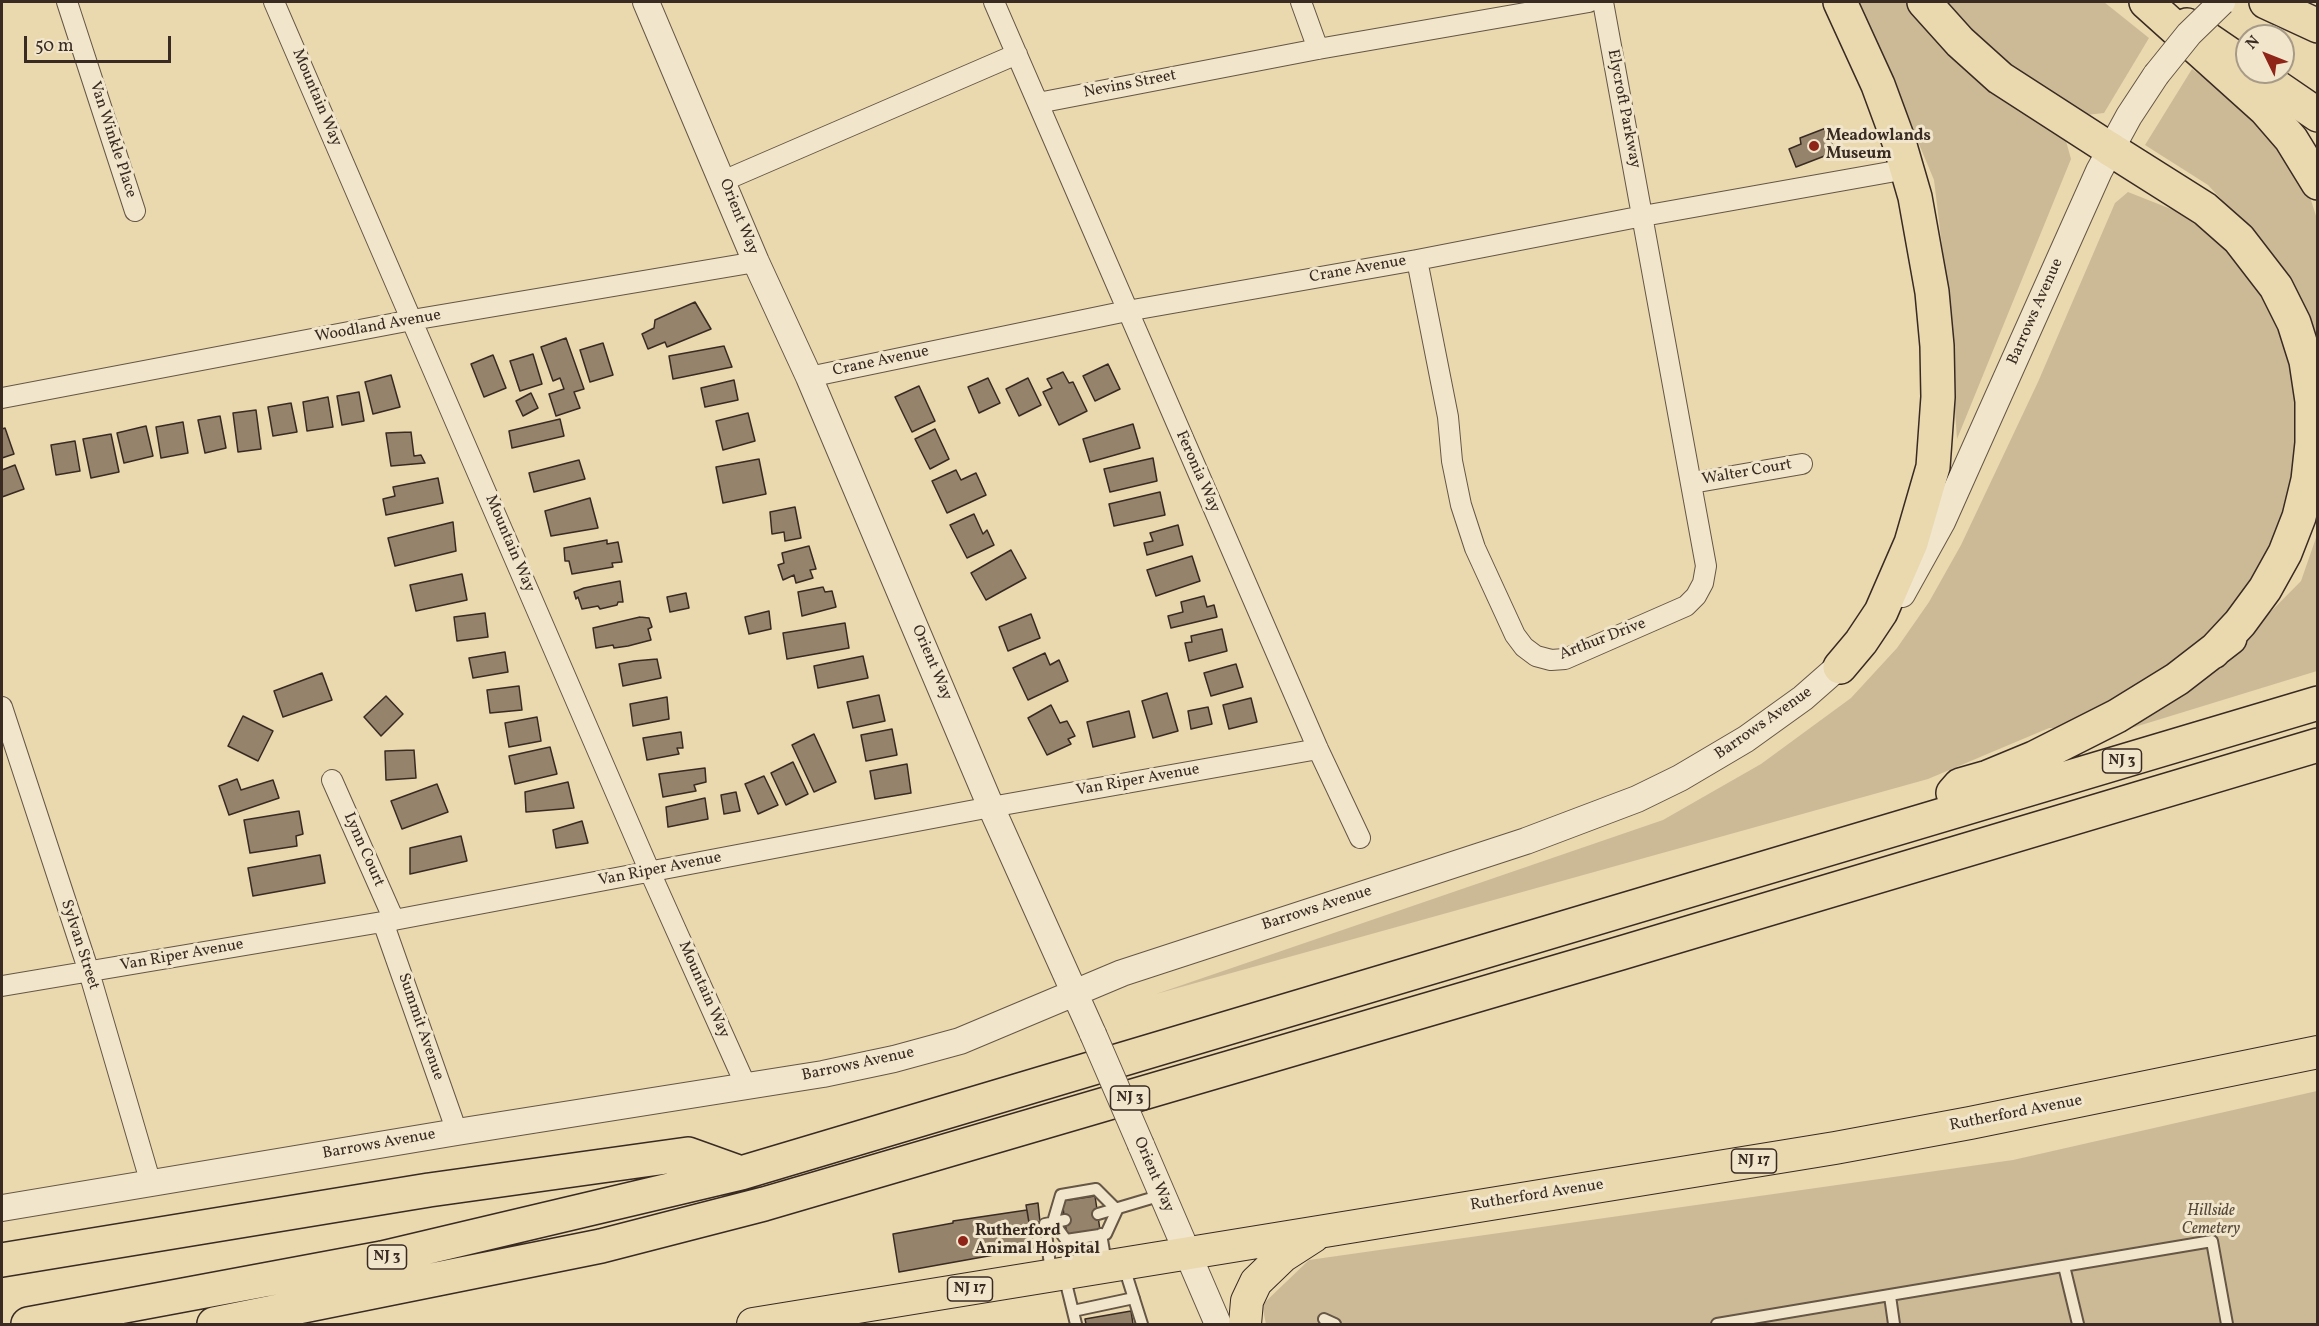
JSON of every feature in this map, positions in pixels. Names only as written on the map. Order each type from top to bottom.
[{"type":"highway","points":[[1839,2],[1878,85],[1907,169],[1924,243],[1935,327],[1938,397],[1933,467],[1914,534],[1892,590],[1871,628],[1840,667]]},
{"type":"highway","points":[[1924,2],[1960,42],[2000,78],[2196,202],[2223,224],[2265,270],[2286,305],[2301,342],[2312,400],[2313,443],[2308,480],[2299,517],[2285,554],[2270,581],[2240,623],[2213,652]]},
{"type":"highway","points":[[2146,2],[2221,67],[2272,116],[2291,139],[2318,183]]},
{"type":"highway","points":[[2153,2],[2235,58]]},
{"type":"highway","points":[[2248,2],[2318,43]]},
{"type":"highway","points":[[2266,2],[2318,27]]},
{"type":"highway","points":[[2273,84],[2318,115]]},
{"type":"highway","points":[[1927,819],[1960,785],[2019,765],[2098,727],[2157,693],[2213,652],[2241,627],[2270,595],[2294,559],[2318,508]]},
{"type":"highway","name":"NJ 3","points":[[28,1324],[382,1258],[741,1173],[2318,703]]},
{"type":"highway","name":"NJ 3","points":[[214,1324],[601,1246],[764,1204],[1621,953],[2318,745]]},
{"type":"highway","points":[[2,1260],[429,1190],[688,1154],[741,1173]]},
{"type":"main road","name":"Rutherford Avenue","points":[[753,1324],[1924,1132],[2318,1052]]},
{"type":"main road","points":[[1245,1324],[1247,1301],[1256,1282],[1283,1256],[1324,1230]]},
{"type":"street","name":"Van Winkle Place","points":[[67,2],[135,211]]},
{"type":"street","name":"Mountain Way","points":[[274,2],[650,872],[746,1086]]},
{"type":"street","name":"Orient Way","points":[[646,2],[756,262],[809,377],[991,807],[1075,992],[1218,1324]]},
{"type":"street","points":[[994,2],[1038,103]]},
{"type":"street","points":[[1301,2],[1318,49]]},
{"type":"street","name":"Nevins Street","points":[[1038,103],[1318,49],[1589,2]]},
{"type":"street","name":"Elycroft Parkway","points":[[1603,2],[1643,216]]},
{"type":"street","name":"Barrows Avenue","points":[[2,1208],[823,1074],[894,1059],[960,1041],[1122,973],[1526,841],[1660,788],[1725,753],[1785,712],[1840,667],[1888,613],[1913,576],[1934,539],[2110,149],[2156,75],[2189,34],[2222,2]]},
{"type":"street","points":[[723,181],[1017,54]]},
{"type":"street","name":"Feronia Way","points":[[1038,103],[1318,749],[1360,838]]},
{"type":"street","name":"Crane Avenue","points":[[809,377],[1127,311],[1907,169]]},
{"type":"street","name":"Arthur Drive","points":[[1417,260],[1448,417],[1452,461],[1461,505],[1475,548],[1515,635],[1524,647],[1536,656],[1551,660],[1565,659],[1686,606],[1696,596],[1703,582],[1706,566],[1643,216]]},
{"type":"street","name":"Woodland Avenue","points":[[2,398],[412,320],[756,262]]},
{"type":"street","name":"Walter Court","points":[[1692,483],[1802,464]]},
{"type":"street","name":"Sylvan Street","points":[[2,707],[89,972],[151,1184]]},
{"type":"street","name":"Van Riper Avenue","points":[[2,986],[388,921],[991,807],[1318,749]]},
{"type":"street","name":"Lynn Court","points":[[332,780],[388,921]]},
{"type":"street","name":"Summit Avenue","points":[[388,921],[457,1132]]},
{"type":"lane","points":[[1053,1222],[1061,1195],[1096,1189],[1117,1210]]},
{"type":"lane","points":[[1098,1214],[1162,1195]]},
{"type":"lane","points":[[1053,1222],[1066,1240],[1106,1234],[1117,1210]]},
{"type":"lane","points":[[1065,1220],[1045,1224],[1058,1274],[1076,1324]]},
{"type":"lane","points":[[1101,1234],[1114,1265],[1134,1298],[1142,1324]]},
{"type":"lane","points":[[1717,1324],[1786,1319],[1890,1296],[2212,1241],[2227,1324]]},
{"type":"lane","points":[[2064,1266],[2078,1324]]},
{"type":"lane","points":[[1890,1296],[1894,1324]]},
{"type":"lane","points":[[1072,1311],[1094,1311],[1117,1306],[1134,1298]]},
{"type":"green space","points":[[1854,2],[1907,2],[1940,40],[2066,141],[2071,159],[1957,439],[1945,271],[1934,180],[1884,60]]},
{"type":"green space","points":[[1948,2],[2104,2],[2149,38],[2104,113],[2077,116],[1992,53]]},
{"type":"green space","points":[[2192,69],[2270,127],[2303,175],[2317,219],[2317,355],[2262,243],[2208,185],[2145,145]]},
{"type":"green space","points":[[2128,192],[2176,211],[2216,239],[2261,295],[2295,367],[2296,445],[2283,523],[2250,583],[2190,657],[2076,728],[2049,728],[1928,779],[1156,994],[1663,820],[1761,764],[1851,698],[1897,648],[1929,602],[1961,545],[2038,382],[2115,203]]},
{"type":"green space","points":[[2317,535],[2317,671],[2125,730],[2203,680],[2301,581]]},
{"type":"green space","name":"Hillside Cemetery","points":[[2317,1091],[2317,1324],[1266,1324],[1262,1305],[1309,1260],[2013,1160]]},
{"type":"building","name":"Meadowlands Museum","points":[[1826,128],[1835,152],[1796,167],[1789,149],[1801,144],[1800,138]]},
{"type":"building","points":[[695,302],[711,329],[667,347],[665,342],[648,349],[642,334],[654,328],[655,320]]},
{"type":"building","points":[[566,338],[584,389],[574,392],[580,408],[556,416],[549,394],[564,389],[560,378],[553,381],[541,347]]},
{"type":"building","points":[[603,343],[613,375],[590,382],[580,350]]},
{"type":"building","points":[[724,346],[732,367],[673,379],[669,356]]},
{"type":"building","points":[[533,354],[542,384],[520,391],[510,361]]},
{"type":"building","points":[[493,355],[506,388],[484,397],[471,364]]},
{"type":"building","points":[[1108,364],[1120,389],[1095,401],[1083,376]]},
{"type":"building","points":[[1063,372],[1069,383],[1073,382],[1087,411],[1059,425],[1043,392],[1052,388],[1047,379]]},
{"type":"building","points":[[391,375],[400,407],[373,414],[365,382]]},
{"type":"building","points":[[988,378],[1000,403],[979,413],[968,387]]},
{"type":"building","points":[[1028,378],[1041,405],[1019,416],[1006,389]]},
{"type":"building","points":[[734,380],[738,400],[705,407],[701,388]]},
{"type":"building","points":[[919,386],[935,421],[912,432],[895,397]]},
{"type":"building","points":[[359,392],[364,421],[342,425],[337,396]]},
{"type":"building","points":[[531,393],[538,408],[523,416],[516,401]]},
{"type":"building","points":[[328,397],[333,427],[307,431],[303,402]]},
{"type":"building","points":[[291,403],[297,432],[273,436],[268,407]]},
{"type":"building","points":[[256,410],[261,449],[238,452],[233,413]]},
{"type":"building","points":[[748,413],[755,441],[723,450],[716,421]]},
{"type":"building","points":[[220,416],[226,448],[205,453],[198,420]]},
{"type":"building","points":[[560,419],[564,436],[512,448],[509,431]]},
{"type":"building","points":[[183,422],[188,453],[161,458],[156,427]]},
{"type":"building","points":[[1133,424],[1140,448],[1090,462],[1083,439]]},
{"type":"building","points":[[146,426],[153,456],[124,463],[117,433]]},
{"type":"building","points":[[5,428],[14,454],[2,458],[2,429]]},
{"type":"building","points":[[935,429],[949,459],[930,469],[915,439]]},
{"type":"building","points":[[411,432],[414,456],[421,455],[425,463],[391,466],[386,433]]},
{"type":"building","points":[[111,434],[119,472],[91,478],[83,439]]},
{"type":"building","points":[[75,441],[80,471],[56,475],[51,445]]},
{"type":"building","points":[[1153,458],[1157,481],[1110,492],[1104,469]]},
{"type":"building","points":[[759,459],[766,494],[723,503],[716,467]]},
{"type":"building","points":[[579,460],[585,479],[534,492],[529,473]]},
{"type":"building","points":[[15,465],[24,489],[2,497],[2,470]]},
{"type":"building","points":[[956,470],[961,480],[976,473],[986,495],[947,513],[932,481]]},
{"type":"building","points":[[438,478],[443,503],[386,515],[383,499],[395,496],[393,487]]},
{"type":"building","points":[[1160,492],[1165,515],[1114,526],[1109,504]]},
{"type":"building","points":[[590,498],[598,528],[551,536],[545,511]]},
{"type":"building","points":[[795,507],[801,538],[785,541],[784,532],[772,534],[770,512]]},
{"type":"building","points":[[974,514],[983,534],[987,530],[994,545],[967,558],[950,525]]},
{"type":"building","points":[[453,522],[456,551],[395,566],[388,538]]},
{"type":"building","points":[[1178,525],[1183,545],[1147,555],[1144,543],[1153,541],[1150,533]]},
{"type":"building","points":[[607,540],[607,544],[618,542],[622,562],[612,563],[613,567],[572,574],[569,561],[565,561],[564,548]]},
{"type":"building","points":[[809,546],[816,569],[810,570],[813,578],[796,583],[794,575],[783,580],[778,565],[784,563],[782,553]]},
{"type":"building","points":[[1011,550],[1026,578],[986,600],[971,573]]},
{"type":"building","points":[[1192,556],[1200,581],[1156,596],[1147,570]]},
{"type":"building","points":[[462,574],[467,600],[416,611],[410,585]]},
{"type":"building","points":[[620,581],[623,602],[618,602],[617,605],[600,609],[598,606],[582,609],[578,597],[576,599],[574,592]]},
{"type":"building","points":[[823,587],[825,592],[832,591],[836,607],[802,616],[798,592]]},
{"type":"building","points":[[686,593],[689,608],[670,612],[667,597]]},
{"type":"building","points":[[1204,596],[1207,607],[1214,605],[1217,617],[1171,628],[1168,616],[1183,612],[1181,602]]},
{"type":"building","points":[[769,611],[771,629],[749,634],[745,617]]},
{"type":"building","points":[[485,613],[488,637],[457,641],[454,617]]},
{"type":"building","points":[[1031,614],[1040,638],[1008,651],[999,627]]},
{"type":"building","points":[[640,617],[649,618],[652,627],[648,629],[651,640],[628,646],[614,648],[613,645],[596,648],[593,628]]},
{"type":"building","points":[[845,623],[849,648],[787,659],[783,633]]},
{"type":"building","points":[[1222,629],[1227,651],[1189,661],[1185,643],[1192,642],[1191,636]]},
{"type":"building","points":[[505,652],[508,672],[473,678],[469,658]]},
{"type":"building","points":[[1045,653],[1050,665],[1059,660],[1068,681],[1028,700],[1013,668]]},
{"type":"building","points":[[863,656],[868,678],[818,688],[814,666]]},
{"type":"building","points":[[657,659],[661,678],[623,686],[619,664]]},
{"type":"building","points":[[1236,664],[1243,687],[1211,696],[1204,673]]},
{"type":"building","points":[[322,673],[332,700],[283,717],[274,691]]},
{"type":"building","points":[[519,686],[522,710],[490,713],[487,690]]},
{"type":"building","points":[[1167,693],[1178,731],[1153,738],[1142,701]]},
{"type":"building","points":[[879,695],[885,721],[853,728],[847,702]]},
{"type":"building","points":[[386,696],[403,714],[381,736],[364,717]]},
{"type":"building","points":[[667,697],[669,719],[633,726],[630,704]]},
{"type":"building","points":[[1251,698],[1257,722],[1229,729],[1223,705]]},
{"type":"building","points":[[1051,705],[1060,723],[1067,721],[1075,736],[1068,739],[1071,744],[1047,755],[1028,718]]},
{"type":"building","points":[[1208,707],[1212,724],[1191,729],[1188,711]]},
{"type":"building","points":[[1129,711],[1135,737],[1093,747],[1087,722]]},
{"type":"building","points":[[243,716],[273,731],[258,761],[228,746]]},
{"type":"building","points":[[537,717],[541,741],[509,747],[505,723]]},
{"type":"building","points":[[892,729],[897,755],[866,761],[861,735]]},
{"type":"building","points":[[681,732],[683,748],[677,748],[679,754],[647,760],[643,738]]},
{"type":"building","points":[[814,734],[836,782],[814,792],[792,745]]},
{"type":"building","points":[[550,747],[557,774],[515,784],[509,756]]},
{"type":"building","points":[[414,750],[416,778],[386,780],[385,751]]},
{"type":"building","points":[[793,762],[808,794],[786,805],[771,773]]},
{"type":"building","points":[[907,764],[911,793],[875,799],[870,771]]},
{"type":"building","points":[[705,768],[706,782],[694,785],[696,791],[663,797],[659,774]]},
{"type":"building","points":[[764,776],[778,805],[758,814],[745,784]]},
{"type":"building","points":[[237,779],[241,790],[273,780],[279,798],[229,815],[219,786]]},
{"type":"building","points":[[568,782],[574,808],[526,812],[525,792]]},
{"type":"building","points":[[437,784],[448,812],[402,829],[391,801]]},
{"type":"building","points":[[736,792],[740,811],[724,814],[721,795]]},
{"type":"building","points":[[705,798],[708,819],[668,827],[666,807]]},
{"type":"building","points":[[299,811],[303,834],[296,836],[297,846],[250,853],[244,820]]},
{"type":"building","points":[[582,821],[588,843],[556,848],[553,830]]},
{"type":"building","points":[[461,836],[467,861],[410,874],[410,848]]},
{"type":"building","points":[[320,855],[325,883],[253,896],[248,868]]},
{"type":"building","points":[[1095,1196],[1100,1230],[1067,1236],[1062,1201]]},
{"type":"building","points":[[1038,1203],[1040,1222],[1029,1223],[1026,1205]]},
{"type":"building","name":"Rutherford Animal Hospital","points":[[1027,1210],[1033,1248],[899,1272],[893,1234],[953,1223],[953,1221]]},
{"type":"building","points":[[1131,1311],[1133,1324],[1086,1324],[1085,1319]]},
{"type":"place","name":"Meadowlands Museum","points":[[1814,146]]},
{"type":"place","name":"Rutherford Animal Hospital","points":[[963,1241]]}]
